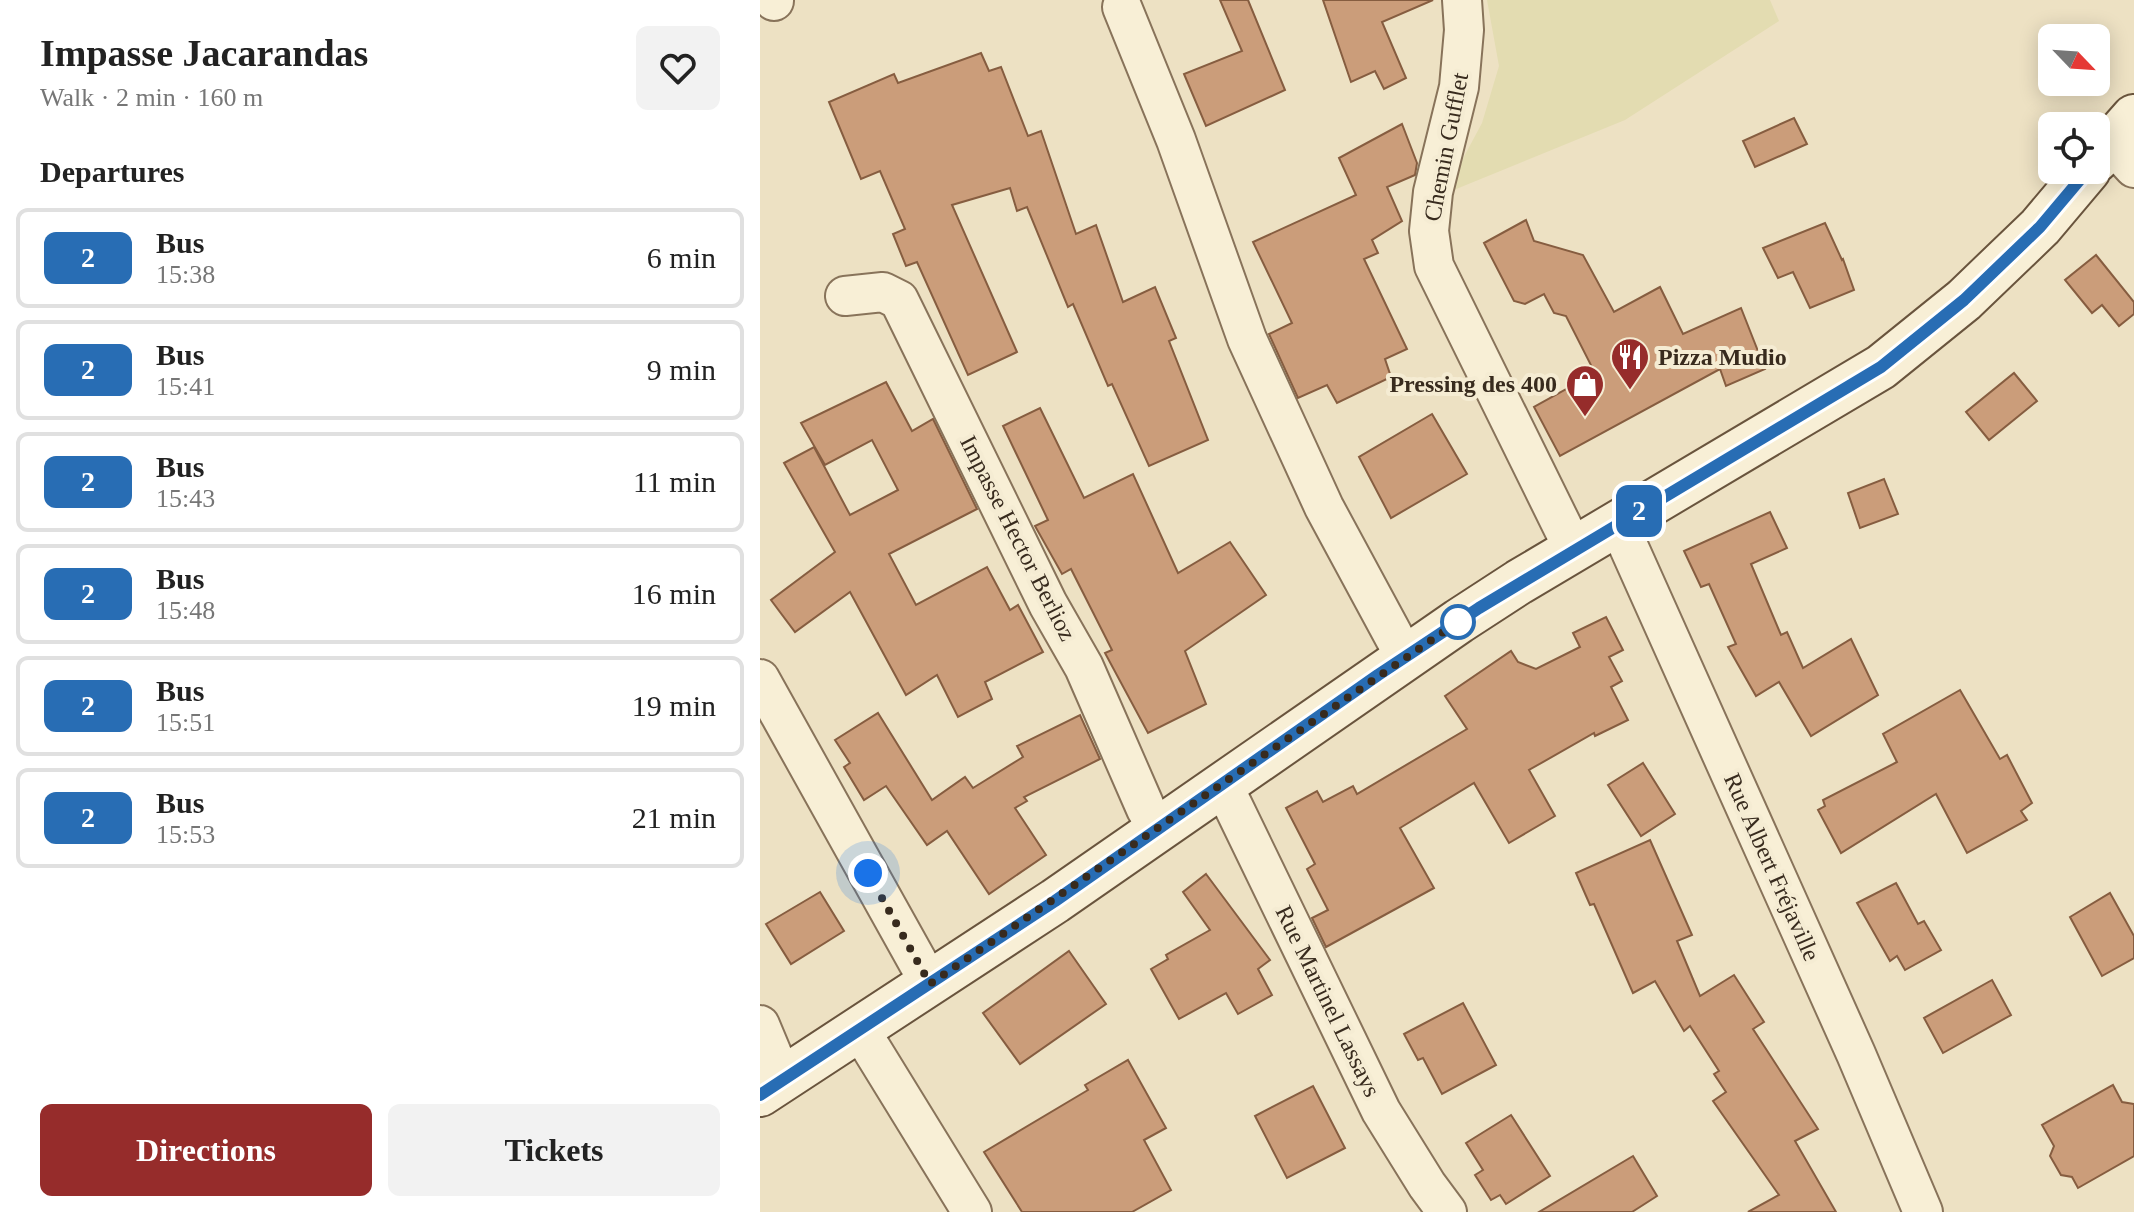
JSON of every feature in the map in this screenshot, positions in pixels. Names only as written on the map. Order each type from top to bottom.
[{"type":"main road","points":[[771,1087],[1055,901],[1405,657],[1618,523],[1881,367],[1964,300],[2113,152]]},
{"type":"street","name":"Chemin Gufflet","points":[[1462,0],[1464,30],[1459,87],[1433,192],[1429,231],[1434,266],[1574,550]]},
{"type":"street","points":[[1122,7],[1176,140],[1247,339],[1324,507],[1405,657]]},
{"type":"street","name":"Impasse Hector Berlioz","points":[[845,296],[883,292],[899,300],[1048,604],[1084,667],[1157,828]]},
{"type":"street","name":"Rue Albert Fréjaville","points":[[1618,523],[1856,1054],[1923,1212]]},
{"type":"street","points":[[760,679],[930,984]]},
{"type":"street","name":"Rue Martinel Lassays","points":[[1222,783],[1381,1111],[1447,1212]]},
{"type":"street","points":[[760,1025],[771,1087]]},
{"type":"street","points":[[860,1030],[972,1212]]},
{"type":"shaded area","points":[[1487,0],[1770,0],[1779,21],[1625,120],[1444,194],[1482,123],[1499,66]]},
{"type":"building","points":[[1220,0],[1248,0],[1285,90],[1206,126],[1184,74],[1242,51]]},
{"type":"building","points":[[1323,0],[1433,0],[1382,22],[1406,78],[1384,89],[1375,71],[1351,82]]},
{"type":"building","points":[[981,53],[989,71],[1001,67],[1028,136],[1041,131],[1076,234],[1096,225],[1123,302],[1155,287],[1176,338],[1169,341],[1208,440],[1149,466],[1112,384],[1108,386],[1073,304],[1068,307],[1027,207],[1017,211],[1010,188],[952,205],[1017,352],[968,375],[917,262],[906,266],[893,234],[905,229],[880,171],[861,179],[829,102],[894,74],[898,83]]},
{"type":"building","points":[[1794,118],[1807,144],[1755,167],[1743,141]]},
{"type":"building","points":[[1402,124],[1417,163],[1415,175],[1387,187],[1402,221],[1372,240],[1378,253],[1364,259],[1407,349],[1385,359],[1391,377],[1337,403],[1327,385],[1298,398],[1269,334],[1292,323],[1253,242],[1356,195],[1339,158]]},
{"type":"building","points":[[1526,220],[1534,241],[1583,255],[1614,312],[1660,287],[1683,334],[1741,308],[1765,369],[1726,386],[1720,369],[1560,456],[1534,407],[1595,373],[1566,316],[1554,313],[1544,294],[1525,304],[1514,301],[1484,243]]},
{"type":"building","points":[[1825,223],[1854,290],[1810,308],[1793,272],[1778,278],[1763,248]]},
{"type":"building","points":[[2096,255],[2134,302],[2134,314],[2119,326],[2102,305],[2092,313],[2065,280]]},
{"type":"building","points":[[2014,373],[2037,401],[1989,440],[1966,412]]},
{"type":"building","points":[[886,382],[912,431],[933,419],[977,509],[889,554],[916,605],[987,567],[1010,610],[1018,605],[1043,652],[985,682],[992,699],[958,717],[937,675],[906,695],[850,592],[795,632],[771,600],[835,552],[784,463],[814,447],[850,515],[898,490],[872,440],[825,465],[801,423]]},
{"type":"building","points":[[1040,408],[1084,498],[1133,474],[1178,573],[1230,542],[1266,595],[1185,651],[1206,704],[1148,733],[1105,653],[1112,650],[1071,569],[1062,574],[1035,526],[1048,520],[1003,426]]},
{"type":"building","points":[[1432,414],[1467,474],[1391,518],[1359,457]]},
{"type":"building","points":[[1884,479],[1898,514],[1860,528],[1848,493]]},
{"type":"building","points":[[1770,512],[1787,548],[1751,564],[1781,635],[1787,632],[1803,668],[1851,639],[1878,695],[1811,736],[1779,682],[1756,696],[1728,647],[1736,644],[1709,584],[1701,587],[1684,551]]},
{"type":"building","points":[[1606,617],[1623,650],[1609,657],[1622,681],[1611,687],[1628,720],[1595,736],[1594,733],[1529,770],[1555,816],[1509,843],[1474,783],[1400,828],[1434,888],[1326,947],[1312,918],[1328,910],[1307,869],[1315,864],[1286,808],[1317,791],[1323,802],[1353,786],[1357,794],[1467,729],[1445,696],[1511,651],[1518,662],[1536,669],[1580,647],[1573,633]]},
{"type":"building","points":[[1960,690],[2000,759],[2007,755],[2032,803],[2021,811],[2027,820],[1967,853],[1936,794],[1841,853],[1818,810],[1825,806],[1823,800],[1897,762],[1883,734]]},
{"type":"building","points":[[878,713],[932,800],[965,777],[973,788],[1023,757],[1017,746],[1080,715],[1100,759],[1024,797],[1027,801],[1015,808],[1046,855],[989,894],[947,831],[927,845],[886,786],[864,800],[844,767],[850,763],[835,740]]},
{"type":"building","points":[[1643,763],[1675,814],[1641,836],[1608,785]]},
{"type":"building","points":[[1650,840],[1692,935],[1677,941],[1700,996],[1734,975],[1764,1022],[1753,1029],[1818,1129],[1795,1141],[1836,1212],[1748,1212],[1779,1195],[1713,1101],[1726,1092],[1714,1074],[1719,1071],[1690,1026],[1684,1031],[1655,981],[1633,993],[1594,904],[1590,905],[1576,873]]},
{"type":"building","points":[[1206,874],[1270,960],[1258,969],[1272,995],[1238,1014],[1226,993],[1179,1019],[1151,969],[1168,959],[1166,955],[1210,930],[1183,892]]},
{"type":"building","points":[[1896,883],[1918,924],[1924,921],[1941,950],[1905,970],[1897,956],[1890,961],[1857,903]]},
{"type":"building","points":[[820,892],[844,931],[791,964],[766,924]]},
{"type":"building","points":[[2110,893],[2134,936],[2134,958],[2102,976],[2070,917]]},
{"type":"building","points":[[1069,951],[1106,1004],[1020,1064],[983,1013]]},
{"type":"building","points":[[1992,980],[2011,1015],[1943,1053],[1924,1018]]},
{"type":"building","points":[[1463,1003],[1496,1065],[1442,1094],[1423,1058],[1418,1060],[1404,1034]]},
{"type":"building","points":[[1128,1060],[1166,1128],[1144,1140],[1171,1190],[1132,1212],[1022,1212],[984,1152],[1088,1090],[1085,1085]]},
{"type":"building","points":[[2113,1085],[2122,1102],[2134,1104],[2134,1156],[2078,1188],[2072,1177],[2061,1175],[2050,1156],[2054,1146],[2042,1125]]},
{"type":"building","points":[[1313,1086],[1345,1148],[1287,1178],[1255,1116]]},
{"type":"building","points":[[1511,1115],[1550,1176],[1506,1204],[1500,1195],[1491,1200],[1475,1175],[1483,1170],[1466,1143]]},
{"type":"building","points":[[1633,1156],[1657,1196],[1632,1212],[1539,1212]]},
{"type":"bus line","name":"2","points":[[760,1095],[1055,901],[1479,608],[1881,367],[1964,300],[2040,227],[2076,184]]},
{"type":"place","name":"Pizza Mudio","points":[[1630,391]]},
{"type":"place","name":"Pressing des 400","points":[[1585,418]]},
{"type":"route","points":[[868,873],[930,984],[1458,622]]}]
